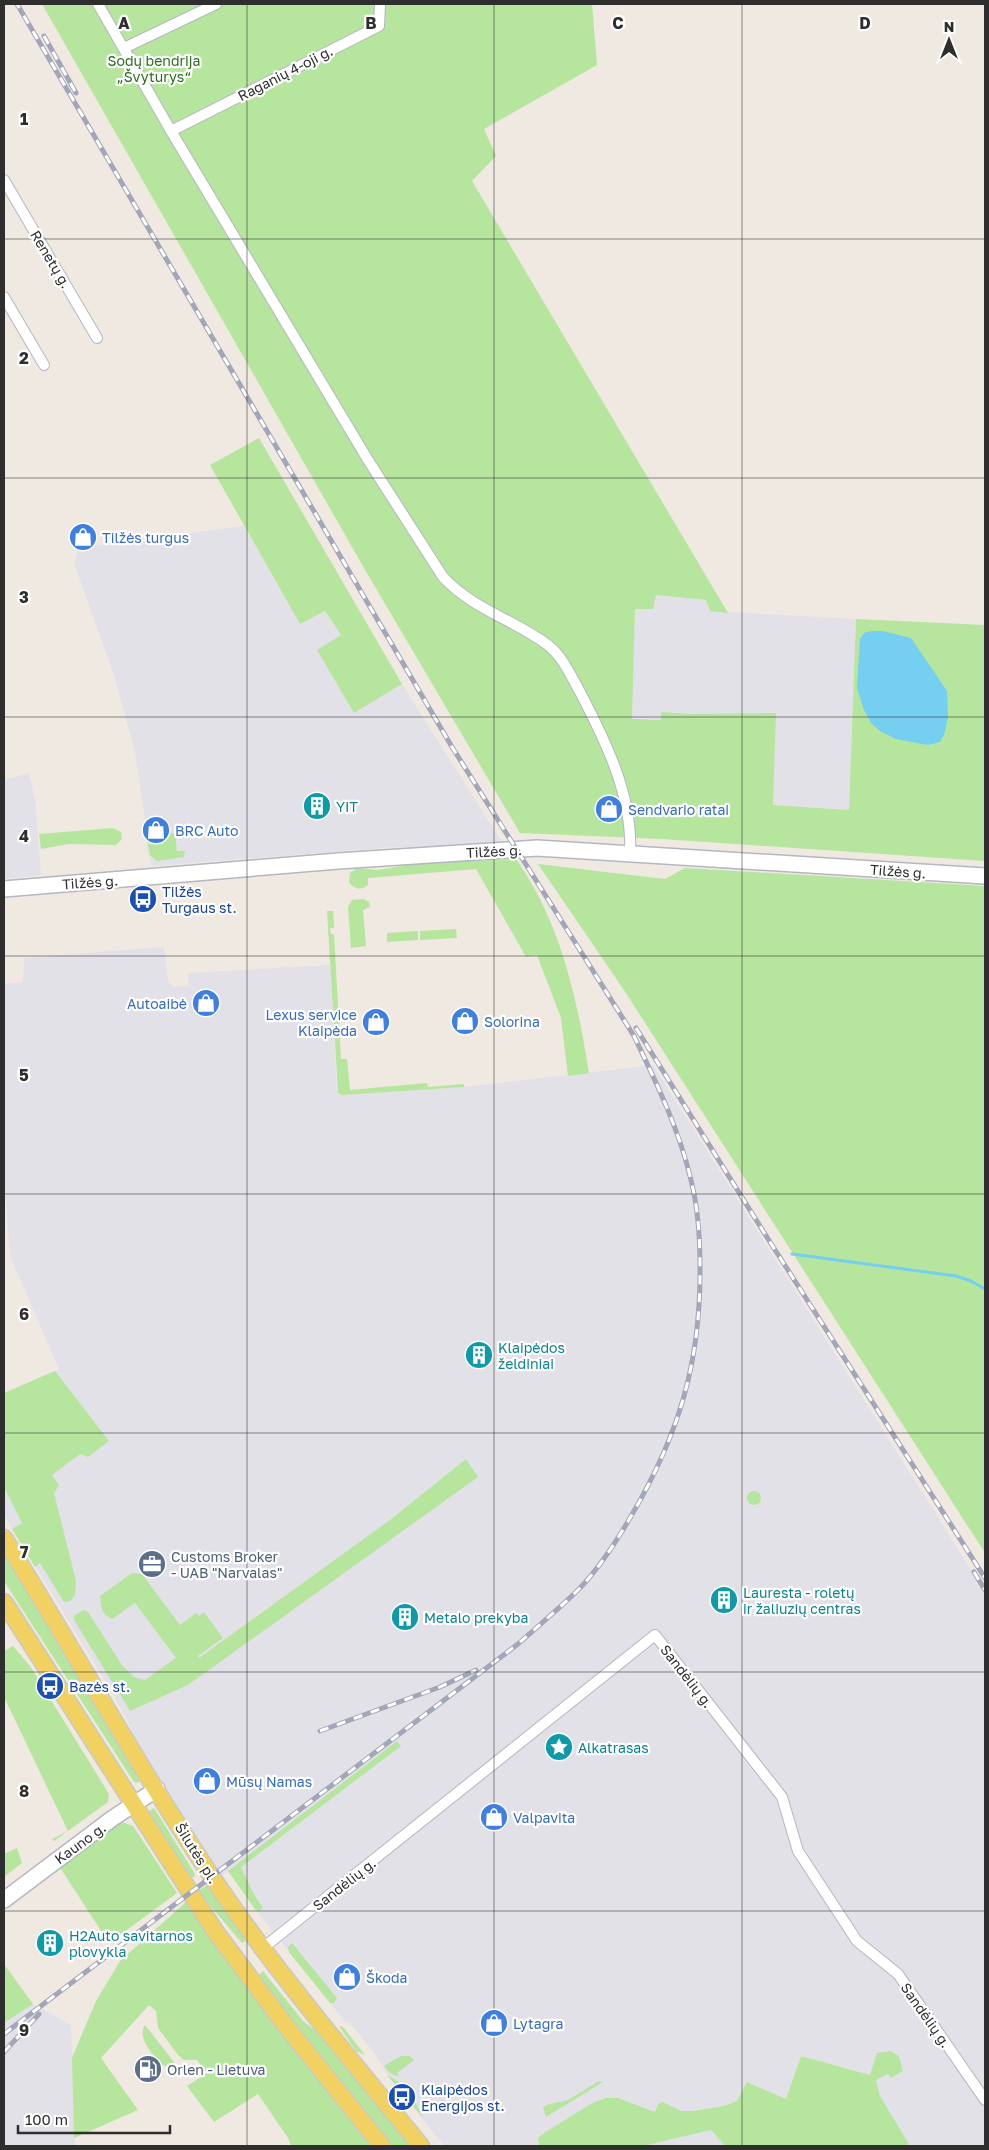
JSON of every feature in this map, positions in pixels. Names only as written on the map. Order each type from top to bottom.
[{"type":"main road","name":"Tilžės g.","points":[[4,889],[338,861],[522,849],[985,876]]},
{"type":"main road","name":"Šilutės pl.","points":[[4,1538],[211,1876],[263,1948],[421,2146]]},
{"type":"main road","name":"Šilutės pl.","points":[[4,1602],[190,1893],[240,1964],[382,2146]]},
{"type":"main road","name":"Kauno g.","points":[[4,1900],[157,1789]]},
{"type":"main road","points":[[240,1964],[263,1948]]},
{"type":"street","points":[[98,4],[170,131],[368,460],[443,577],[456,591],[469,600],[547,645],[562,661],[598,727],[622,786],[631,829],[630,854]]},
{"type":"street","points":[[124,48],[216,4]]},
{"type":"street","name":"Raganių 4-oji g.","points":[[170,131],[379,26],[380,4]]},
{"type":"street","name":"Renetų g.","points":[[4,180],[97,338]]},
{"type":"street","points":[[4,297],[44,365]]},
{"type":"street","name":"Sandėlių g.","points":[[263,1948],[655,1635],[782,1797],[798,1851],[857,1942],[898,1974],[985,2100]]},
{"type":"shaded area","points":[[244,526],[300,624],[325,611],[341,636],[354,713],[402,684],[503,844],[394,847],[152,866],[147,849],[146,826],[135,752],[115,678],[74,563],[79,548]]},
{"type":"shaded area","points":[[656,595],[707,600],[710,611],[856,619],[849,810],[773,805],[690,714],[662,712],[661,720],[632,719],[635,608]]},
{"type":"shaded area","points":[[29,773],[35,800],[41,875],[4,879],[4,780]]},
{"type":"shaded area","points":[[164,947],[168,980],[173,987],[189,986],[188,973],[330,965],[337,1091],[340,1095],[464,1087],[653,1065],[985,1592],[985,2146],[905,2146],[909,2145],[880,2096],[876,2080],[889,2074],[891,2078],[903,2071],[899,2056],[886,2051],[877,2054],[871,2075],[801,2056],[786,2099],[747,2083],[737,2101],[724,2106],[693,2111],[681,2111],[663,2102],[658,2104],[655,2112],[618,2098],[601,2099],[544,2133],[538,2138],[539,2146],[444,2146],[388,2076],[375,2054],[349,2022],[346,2023],[255,1909],[228,1871],[221,1877],[159,1783],[113,1694],[4,1515],[4,1393],[59,1369],[10,1256],[4,1176],[4,984],[23,982],[24,958]]},
{"type":"shaded area","points":[[33,2004],[71,2025],[75,2146],[4,2146],[4,2023]]},
{"type":"shaded area","points":[[711,2130],[725,2146],[643,2146]]},
{"type":"green space","name":"Sodų bendrija „Švyturys“","points":[[42,4],[592,4],[597,65],[484,129],[496,156],[472,181],[728,613],[710,611],[706,600],[656,595],[653,609],[635,609],[632,719],[661,720],[661,712],[690,714],[776,713],[773,805],[849,810],[856,619],[985,625],[985,861],[662,839],[520,833],[364,568]]},
{"type":"green space","points":[[259,438],[402,684],[354,713],[317,650],[341,635],[325,611],[300,624],[210,465]]},
{"type":"green space","points":[[113,828],[121,832],[122,839],[116,845],[69,844],[41,849],[39,834]]},
{"type":"green space","points":[[175,833],[177,851],[185,851],[184,857],[157,861],[150,855],[147,837],[149,835]]},
{"type":"green space","points":[[516,859],[532,883],[556,935],[579,1017],[589,1073],[568,1076],[561,1018],[537,955],[526,957],[476,869],[368,878],[368,885],[360,889],[349,882],[350,873],[357,868],[378,870],[420,863]]},
{"type":"green space","points":[[538,864],[665,879],[685,868],[985,886],[985,1553],[624,990]]},
{"type":"green space","points":[[364,899],[369,902],[370,907],[363,910],[366,946],[351,948],[348,907],[352,900]]},
{"type":"green space","points":[[327,911],[333,911],[334,928],[330,928],[331,934],[334,935],[341,1059],[347,1059],[350,1090],[427,1083],[428,1087],[464,1084],[464,1087],[342,1095],[338,1093]]},
{"type":"green space","points":[[456,929],[457,938],[420,940],[420,931]]},
{"type":"green space","points":[[418,931],[418,940],[387,942],[387,933]]},
{"type":"green space","points":[[55,1371],[109,1441],[88,1457],[80,1454],[52,1475],[59,1485],[54,1493],[76,1581],[75,1595],[70,1601],[64,1602],[40,1563],[35,1567],[12,1529],[22,1523],[4,1487],[4,1393]]},
{"type":"green space","points":[[466,1459],[478,1477],[188,1685],[130,1711],[74,1620],[74,1616],[83,1610],[88,1612],[122,1665],[134,1677],[145,1680],[176,1658],[135,1603],[112,1619],[108,1617],[101,1607],[100,1596],[132,1573],[142,1574],[180,1625],[196,1613],[199,1616],[204,1612],[223,1638],[198,1656],[199,1658],[390,1520]]},
{"type":"green space","points":[[751,1491],[757,1491],[761,1498],[757,1505],[751,1505],[747,1501],[747,1495]]},
{"type":"green space","points":[[4,1550],[140,1779],[138,1783],[134,1782],[4,1581]]},
{"type":"green space","points":[[13,1646],[30,1666],[109,1794],[108,1802],[68,1831],[6,1701],[4,1701],[4,1651]]},
{"type":"green space","points":[[397,1741],[401,1746],[241,1867],[253,1893],[263,1907],[259,1911],[255,1909],[228,1871]]},
{"type":"green space","points":[[154,1808],[195,1874],[194,1878],[189,1876],[149,1811]]},
{"type":"green space","points":[[122,1822],[133,1826],[177,1893],[109,1943],[59,1866],[112,1825]]},
{"type":"green space","points":[[67,1831],[54,1841],[52,1839]]},
{"type":"green space","points":[[17,1848],[22,1863],[4,1877],[4,1854]]},
{"type":"green space","points":[[207,1885],[245,1938],[244,1943],[241,1942],[198,1891]]},
{"type":"green space","points":[[186,1902],[242,1982],[370,2146],[291,2146],[288,2138],[258,2094],[214,2122],[187,2086],[207,2073],[197,2060],[184,2060],[178,2055],[158,2028],[156,2011],[149,2005],[101,2058],[138,2110],[74,2138],[72,2058],[96,2001],[120,1961]]},
{"type":"green space","points":[[292,1943],[337,1998],[334,2003],[330,2003],[289,1952],[288,1947]]},
{"type":"green space","points":[[4,1964],[33,2004],[4,2023]]},
{"type":"green space","points":[[263,1971],[303,2021],[320,2034],[410,2146],[393,2146],[258,1976]]},
{"type":"green space","points":[[145,2025],[174,2062],[176,2068],[171,2068],[161,2063],[151,2053],[143,2037]]},
{"type":"green space","points":[[339,2026],[343,2027],[365,2055],[356,2051]]},
{"type":"green space","points":[[890,2051],[899,2056],[903,2071],[891,2078],[888,2074],[876,2080],[880,2096],[909,2144],[905,2146],[725,2146],[711,2130],[643,2146],[539,2146],[538,2138],[544,2133],[594,2102],[606,2098],[618,2098],[655,2112],[658,2104],[663,2102],[681,2111],[693,2111],[724,2106],[737,2101],[747,2082],[786,2099],[801,2056],[870,2075],[877,2053]]},
{"type":"green space","points":[[401,2056],[410,2056],[414,2060],[397,2073],[399,2077],[390,2073],[384,2066]]},
{"type":"green space","points":[[388,2076],[395,2079],[405,2088],[423,2118]]},
{"type":"green space","points":[[599,2081],[603,2082],[546,2117],[543,2108],[546,2105],[568,2100]]},
{"type":"water","points":[[883,631],[911,638],[947,691],[948,717],[944,735],[940,742],[928,745],[896,739],[880,731],[871,723],[864,710],[857,688],[860,639],[864,633]]},
{"type":"waterway","points":[[792,1254],[956,1276],[971,1281],[985,1289]]},
{"type":"railway","points":[[4,2034],[518,1644],[580,1588],[607,1554],[630,1518],[662,1457],[674,1427],[684,1397],[691,1366],[699,1301],[700,1266],[697,1212],[686,1161],[666,1106],[634,1036],[452,747],[17,4]]},
{"type":"railway","points":[[44,36],[76,93]]},
{"type":"railway","points":[[636,1028],[770,1242],[985,1578]]},
{"type":"railway","points":[[974,1572],[985,1590]]},
{"type":"railway","points":[[320,1731],[440,1687],[476,1670]]},
{"type":"railway","points":[[4,2052],[39,2014]]},
{"type":"place","name":"Tilžės turgus","points":[[83,537]]},
{"type":"place","name":"YIT","points":[[317,806]]},
{"type":"place","name":"Sendvario ratai","points":[[609,809]]},
{"type":"place","name":"BRC Auto","points":[[156,830]]},
{"type":"place","name":"Tilžės Turgaus st.","points":[[143,899]]},
{"type":"place","name":"Autoaibė","points":[[206,1003]]},
{"type":"place","name":"Solorina","points":[[465,1021]]},
{"type":"place","name":"Lexus service Klaipėda","points":[[376,1022]]},
{"type":"place","name":"Klaipėdos želdiniai","points":[[479,1355]]},
{"type":"place","name":"Customs Broker - UAB \"Narvalas\"","points":[[152,1564]]},
{"type":"place","name":"Lauresta - roletų ir žaliuzių centras","points":[[724,1600]]},
{"type":"place","name":"Metalo prekyba","points":[[405,1617]]},
{"type":"place","name":"Bazės st.","points":[[50,1686]]},
{"type":"place","name":"Alkatrasas","points":[[559,1747]]},
{"type":"place","name":"Mūsų Namas","points":[[207,1781]]},
{"type":"place","name":"Valpavita","points":[[494,1817]]},
{"type":"place","name":"H2Auto savitarnos plovykla","points":[[50,1943]]},
{"type":"place","name":"Škoda","points":[[347,1977]]},
{"type":"place","name":"Lytagra","points":[[494,2023]]},
{"type":"place","name":"Orlen - Lietuva","points":[[148,2069]]},
{"type":"place","name":"Klaipėdos Energijos st.","points":[[402,2097]]}]
